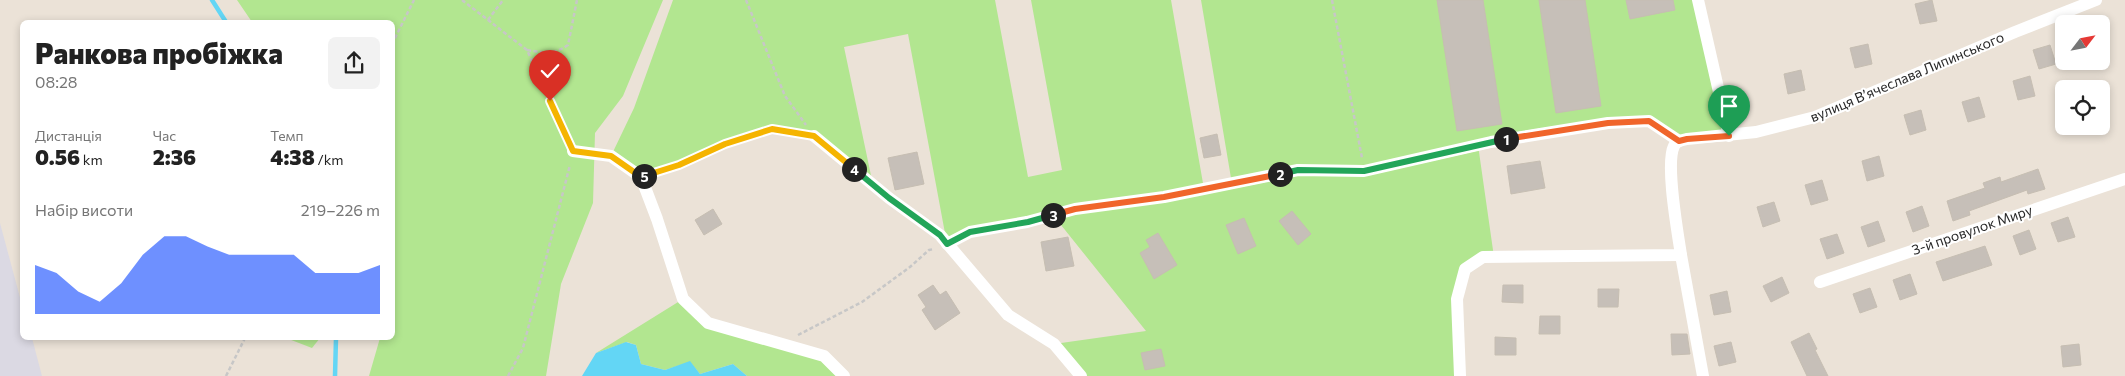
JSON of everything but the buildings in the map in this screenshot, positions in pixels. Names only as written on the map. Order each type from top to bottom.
[{"type":"street","points":[[1698,0],[1729,136]]},
{"type":"street","name":"вулиця Вʼячеслава Липинського","points":[[1679,141],[1756,132],[1815,117],[2015,32],[2096,0]]},
{"type":"street","points":[[947,244],[970,232],[1028,222],[1075,209],[1164,197],[1298,170],[1364,171],[1490,142],[1608,123],[1649,121],[1679,141],[1673,146],[1670,173],[1681,255],[1703,376]]},
{"type":"street","points":[[814,136],[889,198],[940,235],[1008,315],[1054,344],[1081,376]]},
{"type":"street","points":[[573,151],[611,156],[641,177],[683,299],[708,323],[824,356],[844,376]]},
{"type":"street","name":"3-й провулок Миру","points":[[1820,282],[2125,179]]},
{"type":"street","points":[[1460,376],[1457,299],[1466,269],[1483,257],[1681,255]]},
{"type":"path","points":[[395,38],[414,0]]},
{"type":"path","points":[[462,0],[527,50],[543,53],[557,52],[568,45],[577,0]]},
{"type":"path","points":[[488,20],[503,0]]},
{"type":"path","points":[[746,0],[785,96],[814,136]]},
{"type":"path","points":[[1332,0],[1364,171]]},
{"type":"path","points":[[508,376],[523,348],[573,151],[527,50]]},
{"type":"path","points":[[641,177],[679,165],[725,144],[772,129],[814,136]]},
{"type":"path","points":[[781,344],[862,302],[910,267],[929,250],[947,244]]},
{"type":"path","points":[[226,376],[244,340]]},
{"type":"shaded area","points":[[0,223],[20,298],[20,340],[33,340],[42,376],[0,376]]},
{"type":"green space","points":[[237,0],[663,0],[623,96],[595,133],[593,203],[561,284],[546,376],[369,376],[379,340],[395,340],[395,20],[251,20]]},
{"type":"green space","points":[[673,0],[995,0],[1028,177],[1062,170],[1031,0],[1171,0],[1204,189],[1232,184],[1201,0],[1698,0],[1729,136],[1679,141],[1649,121],[1478,145],[1494,257],[1465,269],[1457,299],[1460,376],[1081,376],[1054,344],[1146,331],[1053,215],[947,244],[908,34],[844,47],[873,185],[814,136],[772,129],[725,144],[679,165],[641,177],[611,156],[634,108]]},
{"type":"green space","points":[[683,299],[708,323],[824,356],[844,376],[747,376],[733,364],[700,374],[690,362],[665,370],[641,364],[636,345],[627,342],[596,353]]},
{"type":"green space","points":[[291,340],[318,340],[312,348]]},
{"type":"water","points":[[626,342],[636,345],[641,364],[665,370],[690,361],[700,374],[733,364],[747,376],[582,376],[596,353]]},
{"type":"waterway","points":[[212,0],[225,20]]},
{"type":"waterway","points":[[335,376],[336,340]]},
{"type":"route","points":[[550,101],[573,151],[611,156],[641,177],[679,165],[725,144],[772,129],[814,136],[889,198],[940,235],[947,244],[970,232],[1028,222],[1075,209],[1164,197],[1298,170],[1364,171],[1490,142],[1608,123],[1649,121],[1679,141],[1729,136]]}]
